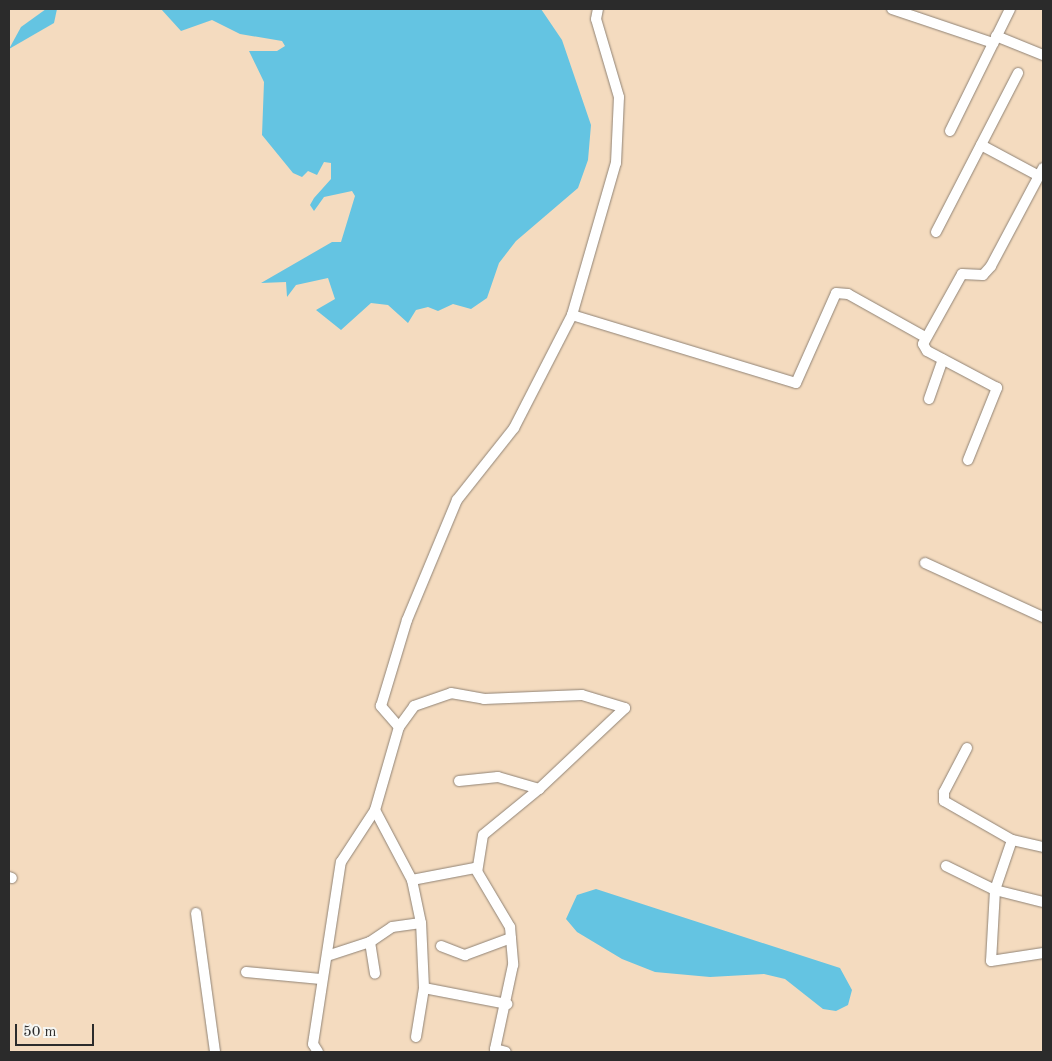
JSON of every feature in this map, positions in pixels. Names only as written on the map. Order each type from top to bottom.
[{"type":"street","points":[[399,727],[381,706],[407,620],[457,500],[514,428],[572,315],[616,163],[619,97],[596,20],[598,9]]},
{"type":"street","points":[[892,9],[1043,55]]},
{"type":"street","points":[[950,131],[1010,9]]},
{"type":"street","points":[[936,232],[1018,73]]},
{"type":"street","points":[[968,460],[997,388],[924,348],[926,338],[962,274],[983,275],[991,266],[1041,172],[981,145]]},
{"type":"street","points":[[572,315],[796,383],[831,300],[839,292],[926,338]]},
{"type":"street","points":[[928,399],[943,359]]},
{"type":"street","points":[[925,563],[1043,617]]},
{"type":"street","points":[[318,1052],[313,1044],[341,862],[375,810],[399,727],[414,706],[451,693],[484,699],[582,695],[625,708],[539,789],[483,835],[477,871]]},
{"type":"street","points":[[966,748],[944,792],[944,801],[1012,840],[1043,847]]},
{"type":"street","points":[[459,781],[498,777],[539,789]]},
{"type":"street","points":[[375,810],[412,880],[421,923],[424,988],[416,1037]]},
{"type":"street","points":[[1012,840],[995,890],[991,961],[1043,953]]},
{"type":"street","points":[[946,866],[995,890],[1043,902]]},
{"type":"street","points":[[412,880],[475,868],[510,927],[513,965],[507,1004],[495,1051],[506,1052]]},
{"type":"street","points":[[196,913],[215,1052]]},
{"type":"street","points":[[327,956],[370,942],[392,926],[421,923]]},
{"type":"street","points":[[441,946],[465,955],[511,938]]},
{"type":"street","points":[[370,942],[375,974]]},
{"type":"street","points":[[246,972],[322,979]]},
{"type":"street","points":[[424,988],[507,1004]]},
{"type":"water","points":[[46,9],[57,9],[54,23],[9,49],[21,27]]},
{"type":"water","points":[[161,9],[541,9],[562,40],[591,125],[588,160],[578,188],[516,241],[499,263],[487,298],[471,309],[453,304],[438,311],[428,307],[416,310],[408,323],[388,305],[371,303],[341,330],[316,310],[335,299],[328,278],[296,285],[287,297],[286,282],[261,283],[332,242],[341,242],[355,196],[352,191],[324,197],[314,211],[310,205],[331,179],[331,163],[324,162],[317,175],[308,171],[302,177],[293,173],[262,135],[264,82],[249,51],[277,51],[285,46],[282,41],[240,34],[212,20],[181,31]]},
{"type":"water","points":[[596,889],[840,968],[852,990],[848,1005],[836,1011],[823,1009],[785,979],[764,974],[710,977],[655,972],[622,959],[577,932],[566,919],[577,895]]}]
